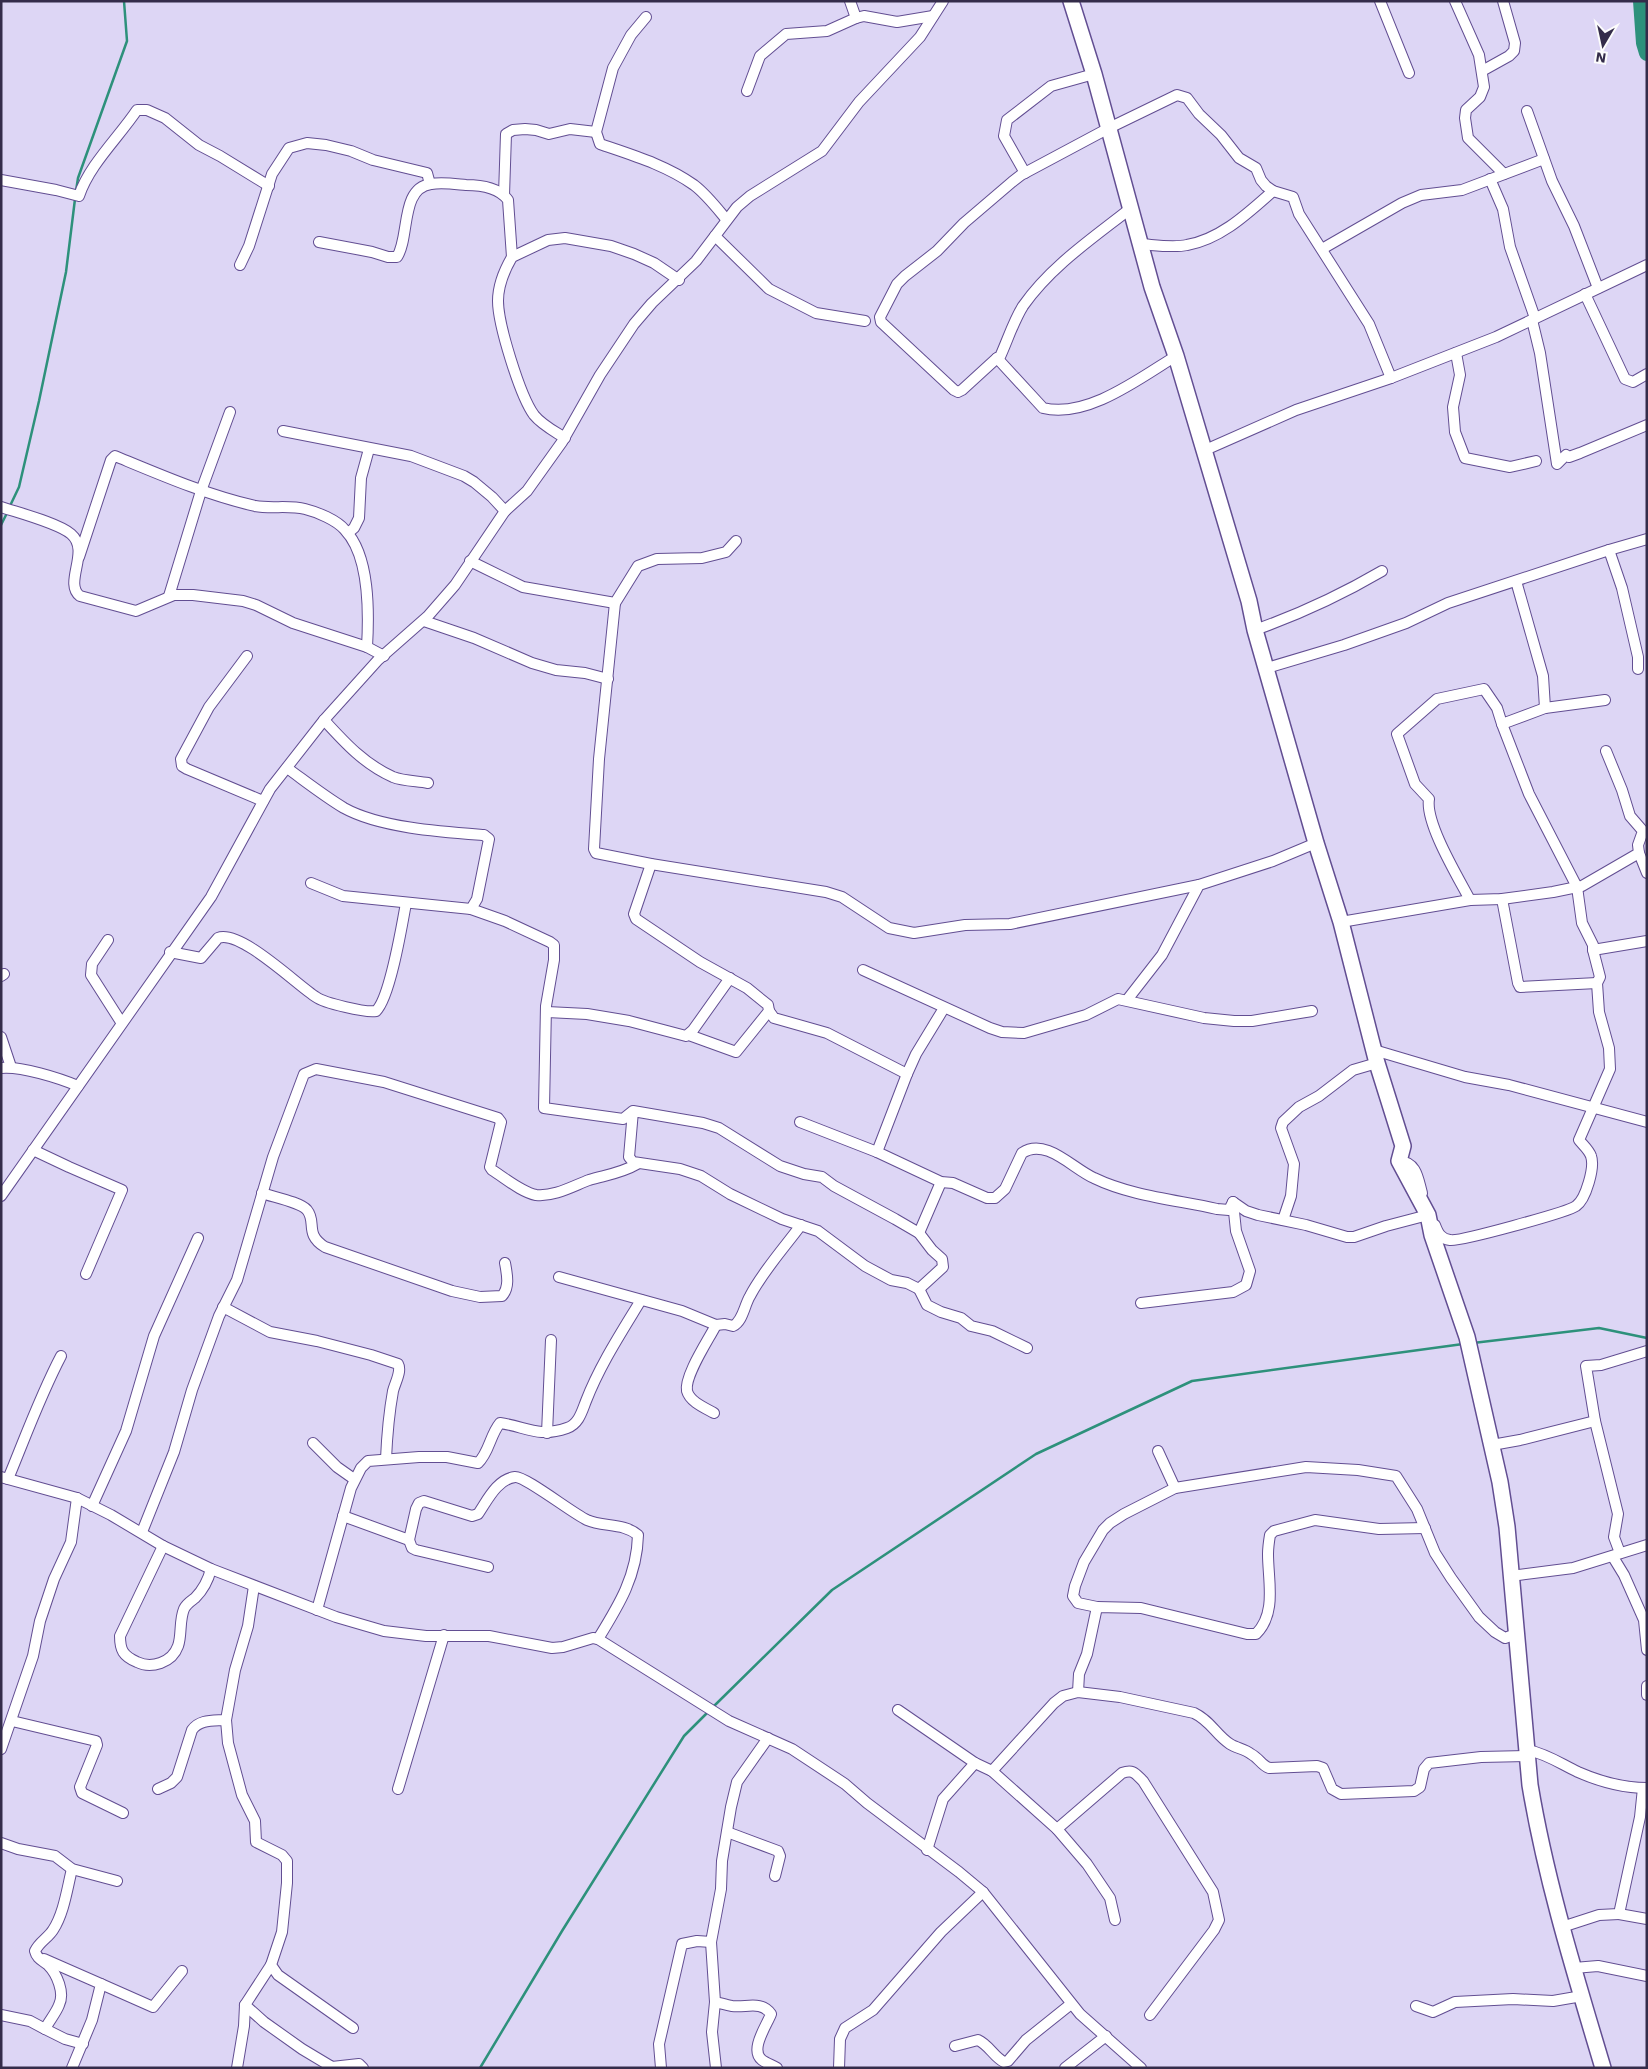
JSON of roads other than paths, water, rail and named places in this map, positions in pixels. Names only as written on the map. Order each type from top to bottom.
[{"type":"main road","points":[[1071,1],[1094,74],[1152,287],[1176,356],[1249,601],[1255,630],[1316,843],[1341,922],[1376,1057],[1403,1146],[1399,1160],[1428,1215],[1432,1235],[1467,1337],[1492,1444],[1507,1527],[1536,1824],[1552,1896],[1603,2068]]},
{"type":"street","points":[[850,1],[856,18]]},
{"type":"street","points":[[1,1196],[170,952],[211,897],[263,801],[324,720],[384,656],[424,621],[455,585],[505,512],[527,491],[565,438],[600,375],[634,324],[652,303],[679,280],[696,261],[726,219],[750,196],[822,151],[860,102],[920,37],[943,1]]},
{"type":"street","points":[[1380,1],[1409,73]]},
{"type":"street","points":[[1455,1],[1479,55],[1484,87],[1482,93],[1469,107],[1465,118],[1468,138],[1504,174]]},
{"type":"street","points":[[1482,71],[1514,51],[1515,44],[1504,1]]},
{"type":"street","points":[[747,91],[760,56],[775,41],[791,32],[827,31],[864,16],[897,22],[933,16]]},
{"type":"street","points":[[646,18],[631,35],[613,68],[596,132],[600,144],[641,158],[694,185],[712,201],[726,219]]},
{"type":"street","points":[[1025,173],[1004,136],[1007,120],[1051,86],[1094,74]]},
{"type":"street","points":[[1131,208],[1064,260],[1022,308],[999,359],[997,358],[958,392],[881,322],[880,317],[897,284],[937,251],[964,223],[1012,182],[1025,173],[1109,128],[1177,95],[1187,98],[1239,158],[1256,168],[1260,180],[1273,191],[1293,198],[1299,214],[1369,324],[1391,378]]},
{"type":"street","points":[[1,180],[79,196],[81,189],[106,151],[137,110],[148,110],[164,118],[198,145],[269,186]]},
{"type":"street","points":[[1527,111],[1544,159],[1598,288]]},
{"type":"street","points":[[504,195],[506,134],[513,130],[536,130],[549,134],[570,129],[596,132]]},
{"type":"street","points":[[240,265],[272,174],[289,148],[306,143],[326,145],[351,151],[373,160],[427,173],[430,184]]},
{"type":"street","points":[[1322,249],[1402,203],[1421,195],[1462,190],[1544,159]]},
{"type":"street","points":[[1490,180],[1503,209],[1510,247],[1534,319],[1557,464],[1566,456],[1569,457],[1580,453],[1647,426]]},
{"type":"street","points":[[319,242],[388,257],[397,256],[403,248],[408,209],[413,195],[421,188],[430,184],[471,185],[495,189],[504,195],[508,200],[512,257],[504,273],[498,301],[500,316],[512,360],[530,410],[543,424],[565,438]]},
{"type":"street","points":[[1140,244],[1185,246],[1208,239],[1244,217],[1273,191]]},
{"type":"street","points":[[715,236],[770,289],[816,313],[865,321]]},
{"type":"street","points":[[512,257],[548,240],[565,238],[611,246],[634,254],[659,266],[679,280]]},
{"type":"street","points":[[1203,450],[1296,410],[1391,378],[1496,337],[1647,265]]},
{"type":"street","points":[[1585,294],[1625,379],[1632,382],[1647,374]]},
{"type":"street","points":[[1456,353],[1460,374],[1453,407],[1455,432],[1465,458],[1510,467],[1536,461]]},
{"type":"street","points":[[997,358],[1044,408],[1053,411],[1085,406],[1103,400],[1176,356]]},
{"type":"street","points":[[169,596],[201,491],[230,412]]},
{"type":"street","points":[[283,431],[411,456],[464,476],[483,489],[505,512]]},
{"type":"street","points":[[348,533],[354,528],[359,518],[361,478],[369,449]]},
{"type":"street","points":[[367,647],[367,591],[359,557],[348,533],[333,521],[304,509],[257,506],[201,491],[115,456],[113,457],[79,557],[74,585],[77,594],[136,611],[169,596],[193,595],[250,602],[293,623],[367,647],[384,656]]},
{"type":"street","points":[[1,507],[62,528],[72,535],[78,545],[79,557]]},
{"type":"street","points":[[1267,668],[1344,645],[1406,623],[1448,603],[1647,539]]},
{"type":"street","points":[[736,541],[726,552],[702,558],[657,559],[638,566],[615,603],[599,759],[594,848],[599,854],[835,894],[889,928],[914,933],[964,925],[1010,924],[1199,885],[1273,861],[1316,843]]},
{"type":"street","points":[[1609,550],[1622,588],[1638,657],[1638,669]]},
{"type":"street","points":[[470,561],[523,587],[615,603]]},
{"type":"street","points":[[1255,630],[1312,608],[1348,591],[1382,571]]},
{"type":"street","points":[[1516,581],[1544,676],[1546,708]]},
{"type":"street","points":[[424,621],[453,633],[474,638],[532,663],[556,670],[585,673],[608,679]]},
{"type":"street","points":[[247,656],[209,707],[181,759],[182,766],[186,769],[263,801]]},
{"type":"street","points":[[1399,1160],[1407,1161],[1413,1166],[1438,1234],[1448,1240],[1454,1241],[1486,1234],[1577,1206],[1586,1191],[1592,1162],[1590,1154],[1579,1140],[1610,1069],[1609,1048],[1599,1012],[1597,983],[1600,977],[1592,950],[1593,944],[1582,923],[1577,887],[1529,794],[1497,708],[1484,689],[1437,699],[1397,734],[1415,784],[1429,799],[1428,806],[1431,821],[1451,865],[1470,900]]},
{"type":"street","points":[[1502,724],[1546,708],[1605,700]]},
{"type":"street","points":[[324,720],[357,756],[365,761],[395,778],[428,783]]},
{"type":"street","points":[[1606,751],[1630,816],[1645,830],[1638,845],[1647,873]]},
{"type":"street","points":[[287,768],[344,808],[358,814],[396,824],[487,836],[489,843],[477,899],[472,909]]},
{"type":"street","points":[[1341,922],[1470,900],[1502,899],[1577,887],[1639,853]]},
{"type":"street","points":[[651,864],[634,917],[700,962],[730,978],[768,1003],[769,1011],[774,1018],[827,1033],[907,1074]]},
{"type":"street","points":[[311,883],[343,896],[472,909],[505,921],[553,944],[554,960],[547,1012],[544,1108],[623,1119],[633,1111],[703,1123],[720,1128],[780,1166],[804,1174],[822,1177],[834,1186],[869,1203],[919,1233],[932,1250],[942,1259],[944,1266],[919,1290]]},
{"type":"street","points":[[1127,1000],[1162,955],[1199,885]]},
{"type":"street","points":[[1502,899],[1520,987],[1597,983]]},
{"type":"street","points":[[170,952],[201,958],[218,938],[227,937],[249,946],[317,998],[364,1011],[376,1011],[380,1008],[386,989],[406,903]]},
{"type":"street","points":[[108,940],[92,964],[91,975],[121,1022]]},
{"type":"street","points":[[1592,950],[1647,941]]},
{"type":"street","points":[[863,970],[990,1028],[1014,1034],[1024,1033],[1086,1015],[1118,999],[1204,1018],[1234,1021],[1252,1022],[1312,1011]]},
{"type":"street","points":[[689,1035],[730,978]]},
{"type":"street","points":[[878,1152],[916,1054],[944,1008]]},
{"type":"street","points":[[547,1012],[595,1015],[629,1021],[681,1035],[689,1035],[734,1053],[769,1011]]},
{"type":"street","points":[[1,1037],[6,1067],[78,1086]]},
{"type":"street","points":[[1284,1220],[1291,1196],[1294,1164],[1281,1128],[1283,1122],[1299,1106],[1318,1096],[1353,1070],[1376,1057],[1509,1085],[1647,1122]]},
{"type":"street","points":[[142,1532],[174,1452],[192,1390],[223,1307],[237,1280],[262,1194],[300,1079],[308,1070],[316,1069],[384,1082],[498,1118],[501,1122],[490,1167],[526,1192],[550,1194],[595,1178],[627,1170],[637,1164]]},
{"type":"street","points":[[633,1111],[629,1157],[633,1162],[637,1164],[666,1166],[692,1172],[730,1194],[782,1219],[828,1236],[865,1266],[891,1280],[907,1283],[919,1290],[927,1305],[934,1309],[961,1318],[972,1326],[992,1331],[1027,1348]]},
{"type":"street","points":[[800,1122],[878,1152],[941,1182],[953,1183],[966,1191],[987,1198],[995,1198],[1005,1189],[1022,1153],[1033,1148],[1043,1149],[1066,1160],[1096,1179],[1131,1191],[1218,1209],[1229,1210],[1233,1202]]},
{"type":"street","points":[[33,1150],[69,1168],[122,1190],[86,1274]]},
{"type":"street","points":[[919,1233],[941,1182]]},
{"type":"street","points":[[262,1194],[302,1206],[311,1216],[313,1235],[317,1243],[452,1291],[480,1296],[502,1296],[507,1285],[505,1263]]},
{"type":"street","points":[[1233,1202],[1246,1211],[1347,1237],[1354,1237],[1428,1215]]},
{"type":"street","points":[[1141,1303],[1233,1292],[1246,1286],[1250,1272],[1236,1231],[1233,1202]]},
{"type":"street","points":[[560,1277],[682,1311],[716,1325],[725,1324],[733,1326],[738,1324],[741,1319],[744,1307],[755,1286],[801,1225]]},
{"type":"street","points":[[92,1506],[126,1431],[154,1336],[198,1238]]},
{"type":"street","points":[[317,1610],[354,1479],[368,1461],[447,1457],[478,1463],[482,1459],[496,1428],[500,1424],[532,1432],[547,1433],[569,1427],[577,1422],[596,1376],[641,1300]]},
{"type":"street","points":[[223,1307],[270,1332],[353,1350],[398,1364],[400,1369],[388,1419],[386,1459]]},
{"type":"street","points":[[714,1413],[694,1402],[687,1391],[688,1379],[716,1325]]},
{"type":"street","points":[[547,1433],[551,1340]]},
{"type":"street","points":[[1647,1350],[1601,1366],[1586,1366],[1595,1421],[1618,1514],[1614,1538],[1616,1555],[1644,1620],[1647,1650]]},
{"type":"street","points":[[61,1356],[44,1389],[33,1420],[4,1478],[77,1498],[142,1532],[163,1546],[211,1569],[317,1610],[384,1631],[426,1636],[489,1636],[552,1648],[563,1647],[593,1638],[598,1639],[729,1721],[792,1749],[845,1784],[983,1892],[1071,2004],[1138,2067]]},
{"type":"street","points":[[1492,1444],[1520,1440],[1595,1421]]},
{"type":"street","points":[[313,1443],[337,1467],[354,1479]]},
{"type":"street","points":[[1158,1451],[1175,1488]]},
{"type":"street","points":[[1425,1528],[1379,1530],[1315,1520],[1274,1531],[1270,1535],[1268,1555],[1270,1598],[1261,1628],[1256,1634],[1247,1634],[1140,1608],[1097,1607],[1078,1603],[1073,1596],[1084,1562],[1103,1530],[1124,1514],[1175,1488],[1306,1467],[1358,1470],[1396,1476],[1414,1503],[1425,1528],[1435,1553],[1478,1617],[1505,1638],[1516,1634]]},
{"type":"street","points":[[488,1567],[412,1548],[409,1540],[419,1503],[424,1501],[472,1516],[478,1514],[498,1485],[508,1478],[521,1477],[588,1520],[632,1531],[638,1535],[634,1567],[615,1611],[598,1639]]},
{"type":"street","points":[[1,1749],[33,1656],[40,1620],[54,1579],[71,1542],[77,1498]]},
{"type":"street","points":[[343,1516],[409,1540]]},
{"type":"street","points":[[1511,1576],[1573,1568],[1647,1545]]},
{"type":"street","points":[[163,1546],[120,1636],[120,1648],[124,1655],[138,1663],[157,1666],[173,1655],[178,1646],[180,1624],[185,1607],[208,1582],[211,1569]]},
{"type":"street","points":[[238,2068],[245,2004],[271,1965],[282,1932],[287,1883],[287,1861],[282,1855],[256,1842],[255,1821],[242,1795],[228,1742],[226,1720],[235,1670],[248,1626],[254,1586]]},
{"type":"street","points":[[1078,1692],[1079,1674],[1086,1654],[1097,1607]]},
{"type":"street","points":[[398,1789],[444,1635]]},
{"type":"street","points":[[1647,1686],[1647,1695]]},
{"type":"street","points":[[992,1770],[1054,1703],[1063,1696],[1078,1692],[1120,1697],[1194,1713],[1205,1718],[1218,1734],[1231,1744],[1251,1753],[1262,1766],[1269,1768],[1318,1766],[1323,1768],[1332,1789],[1341,1794],[1414,1791],[1420,1787],[1424,1770],[1429,1764],[1528,1753],[1548,1755],[1577,1771],[1609,1784],[1645,1788],[1619,1914]]},
{"type":"street","points":[[898,1710],[975,1763],[992,1770],[1057,1829],[1087,1864],[1106,1891],[1116,1920]]},
{"type":"street","points":[[158,1789],[172,1783],[177,1777],[192,1730],[196,1724],[202,1721],[226,1720]]},
{"type":"street","points":[[12,1721],[96,1741],[97,1745],[80,1787],[82,1793],[123,1813]]},
{"type":"street","points":[[716,2068],[712,2032],[715,2002],[711,1942],[721,1889],[722,1861],[738,1782],[768,1738]]},
{"type":"street","points":[[927,1850],[943,1799],[975,1763]]},
{"type":"street","points":[[1057,1829],[1122,1773],[1129,1770],[1134,1772],[1143,1781],[1213,1892],[1219,1920],[1214,1930],[1150,2015]]},
{"type":"street","points":[[727,1832],[778,1851],[780,1856],[775,1876]]},
{"type":"street","points":[[1,1843],[18,1850],[55,1856],[72,1870],[117,1881]]},
{"type":"street","points":[[44,2029],[60,2004],[61,1998],[58,1982],[48,1966],[36,1955],[35,1951],[52,1932],[72,1870]]},
{"type":"street","points":[[838,2068],[840,2039],[845,2028],[873,2010],[941,1932],[983,1892]]},
{"type":"street","points":[[1562,1927],[1599,1915],[1619,1914],[1647,1919]]},
{"type":"street","points":[[661,2068],[659,2044],[682,1944],[696,1941],[711,1942]]},
{"type":"street","points":[[36,1955],[153,2007],[182,1970]]},
{"type":"street","points":[[271,1965],[278,1975],[353,2028]]},
{"type":"street","points":[[1574,1968],[1598,1966],[1647,1976]]},
{"type":"street","points":[[72,2068],[92,2020],[101,1984]]},
{"type":"street","points":[[1416,2006],[1433,2012],[1454,2002],[1513,1999],[1553,2001],[1582,1996]]},
{"type":"street","points":[[715,2002],[732,2006],[760,2005],[767,2009],[771,2014],[760,2039],[758,2053],[762,2060],[777,2068]]},
{"type":"street","points":[[245,2004],[264,2022],[302,2050],[332,2067],[360,2064],[363,2068]]},
{"type":"street","points":[[955,2046],[978,2040],[985,2044],[1001,2061],[1008,2061],[1026,2040],[1071,2004]]},
{"type":"street","points":[[1,2015],[30,2021],[65,2039],[83,2044]]},
{"type":"street","points":[[1065,2068],[1106,2036]]},
{"type":"waterway","points":[[76,191],[78,178],[127,41],[124,1]]},
{"type":"waterway","points":[[1641,1],[1644,43],[1647,53]]},
{"type":"waterway","points":[[9,508],[19,487],[39,401],[66,272],[75,199]]},
{"type":"waterway","points":[[1,525],[7,513]]},
{"type":"waterway","points":[[1473,1343],[1599,1328],[1647,1338]]},
{"type":"waterway","points":[[712,1708],[832,1590],[1036,1454],[1192,1381],[1463,1344]]},
{"type":"waterway","points":[[480,2068],[562,1931],[684,1736],[708,1712]]}]
